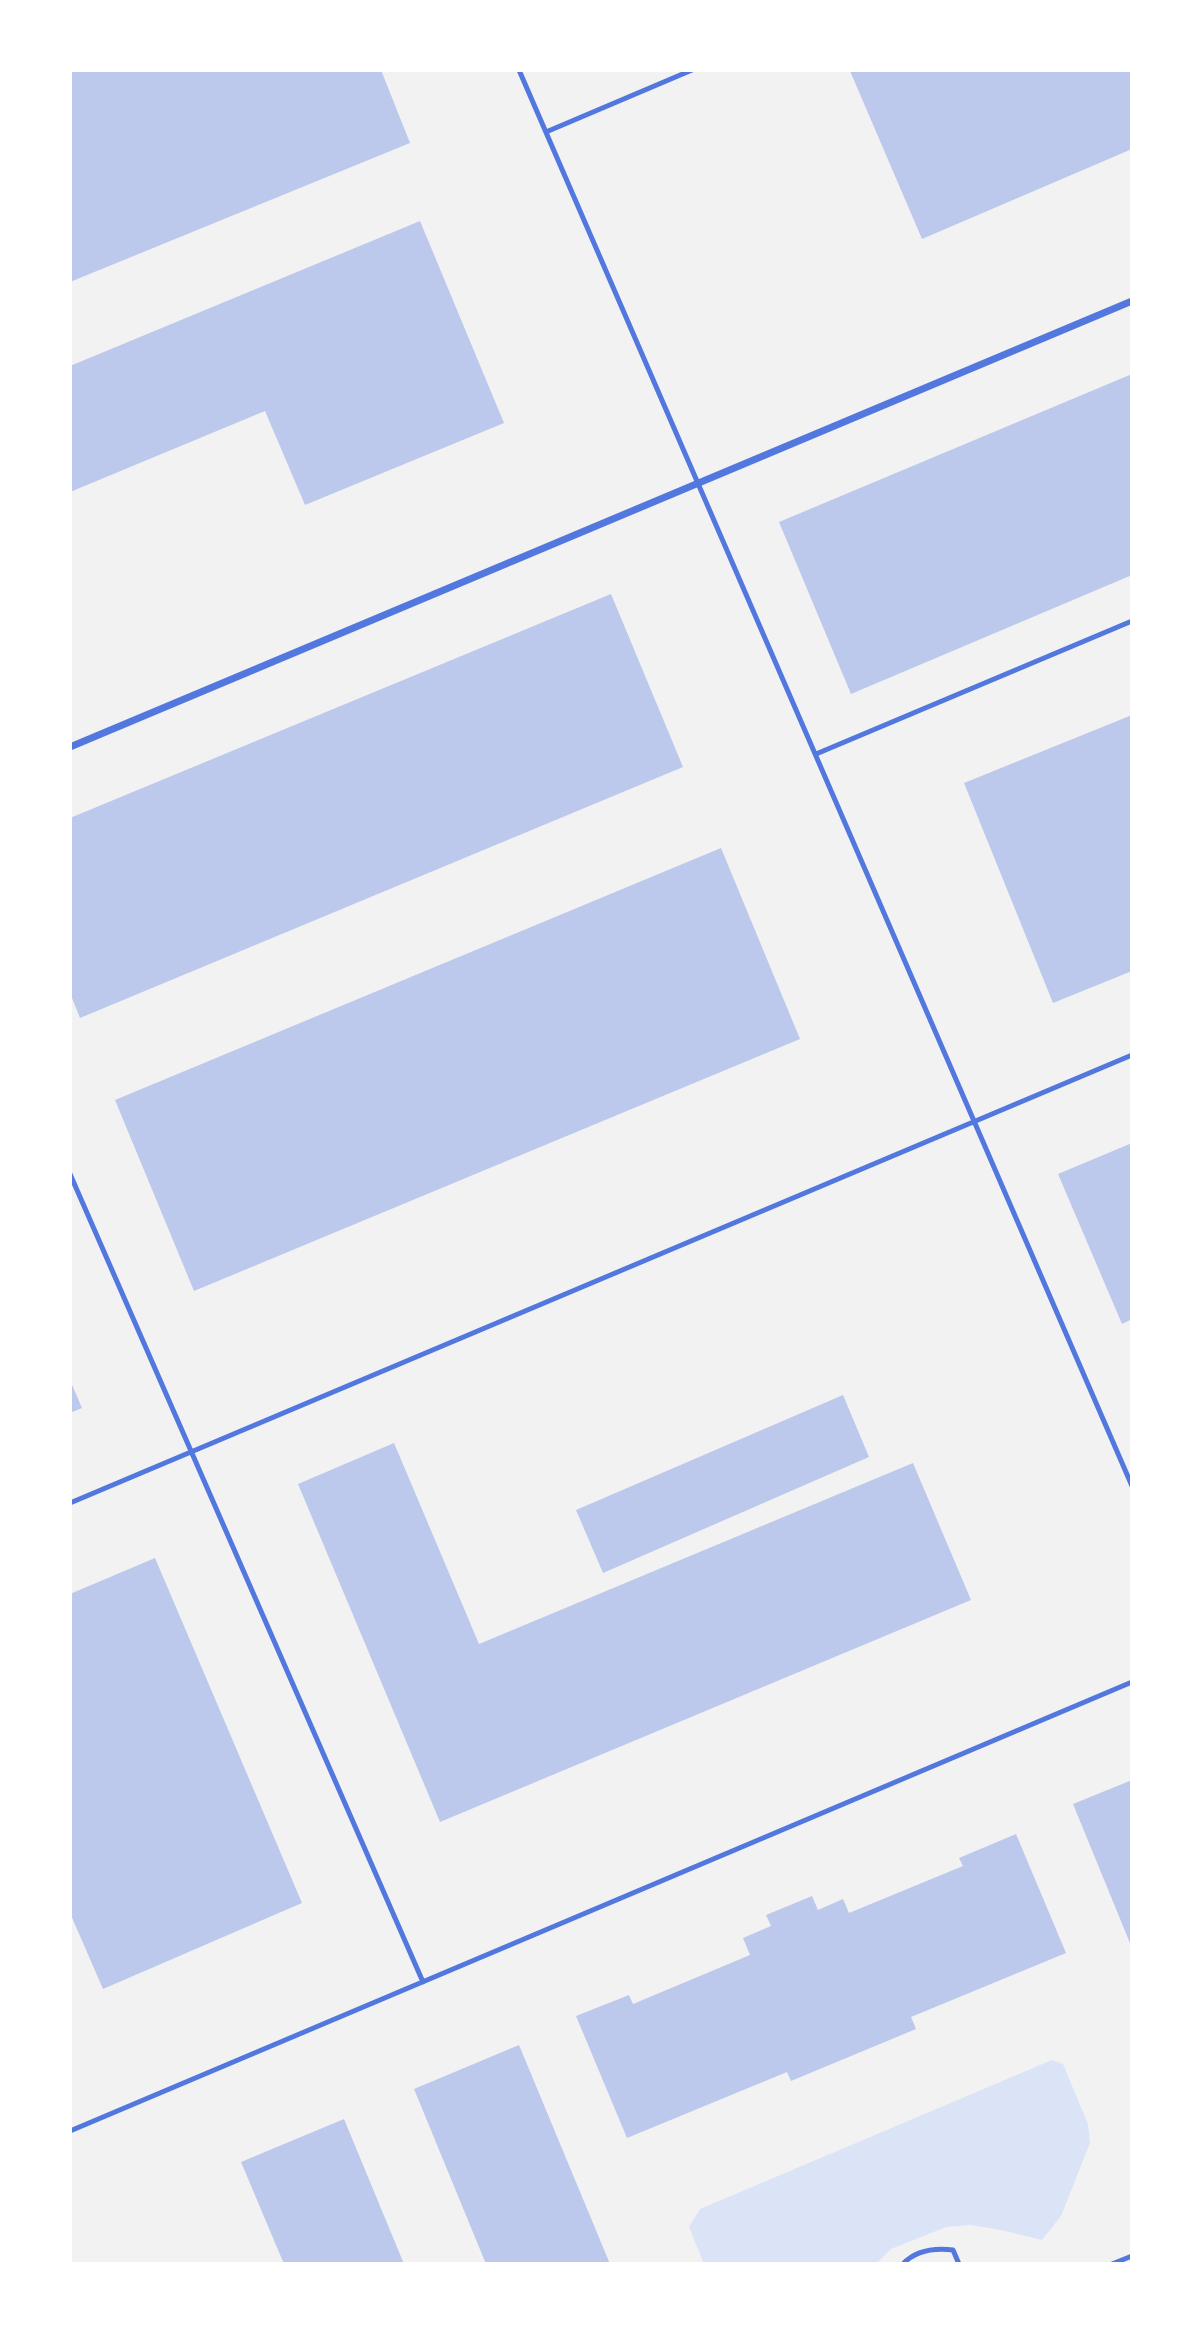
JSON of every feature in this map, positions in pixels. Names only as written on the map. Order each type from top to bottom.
[{"type":"street","points":[[70,747],[1132,302]]},
{"type":"lane","points":[[519,70],[1132,1486]]},
{"type":"lane","points":[[546,132],[692,70]]},
{"type":"lane","points":[[816,754],[1132,621]]},
{"type":"lane","points":[[70,1503],[1132,1055]]},
{"type":"lane","points":[[70,1174],[423,1982]]},
{"type":"lane","points":[[70,2131],[1132,1682]]},
{"type":"lane","points":[[903,2264],[907,2259],[932,2248],[953,2250],[958,2264]]},
{"type":"lane","points":[[1112,2264],[1132,2256]]},
{"type":"shaded area","points":[[1052,2060],[1063,2064],[1088,2124],[1090,2143],[1061,2216],[1042,2240],[971,2225],[946,2227],[891,2249],[876,2264],[704,2264],[689,2227],[700,2209]]},
{"type":"building","points":[[70,70],[381,70],[410,143],[70,282]]},
{"type":"building","points":[[1132,70],[1132,149],[922,239],[850,71]]},
{"type":"building","points":[[420,221],[504,423],[305,505],[265,411],[70,492],[70,366]]},
{"type":"building","points":[[1132,374],[1132,575],[851,694],[779,522]]},
{"type":"building","points":[[611,594],[683,767],[80,1018],[70,993],[70,818]]},
{"type":"building","points":[[1132,715],[1132,971],[1053,1003],[964,783]]},
{"type":"building","points":[[721,848],[800,1039],[194,1291],[115,1100]]},
{"type":"building","points":[[1132,1143],[1132,1319],[1122,1324],[1058,1174]]},
{"type":"building","points":[[70,1380],[82,1408],[70,1413]]},
{"type":"building","points":[[843,1395],[869,1457],[603,1573],[576,1510]]},
{"type":"building","points":[[394,1443],[479,1644],[913,1463],[971,1600],[440,1822],[298,1484]]},
{"type":"building","points":[[155,1558],[302,1903],[103,1989],[70,1913],[70,1594]]},
{"type":"building","points":[[1132,1780],[1132,1948],[1073,1804]]},
{"type":"building","points":[[1016,1834],[1066,1953],[911,2017],[916,2029],[791,2081],[787,2072],[627,2138],[576,2016],[629,1995],[633,2004],[750,1955],[743,1938],[771,1926],[766,1915],[812,1896],[818,1910],[843,1899],[849,1913],[963,1866],[959,1858]]},
{"type":"building","points":[[519,2045],[610,2264],[486,2264],[414,2089]]},
{"type":"building","points":[[344,2119],[404,2264],[284,2264],[241,2162]]}]
